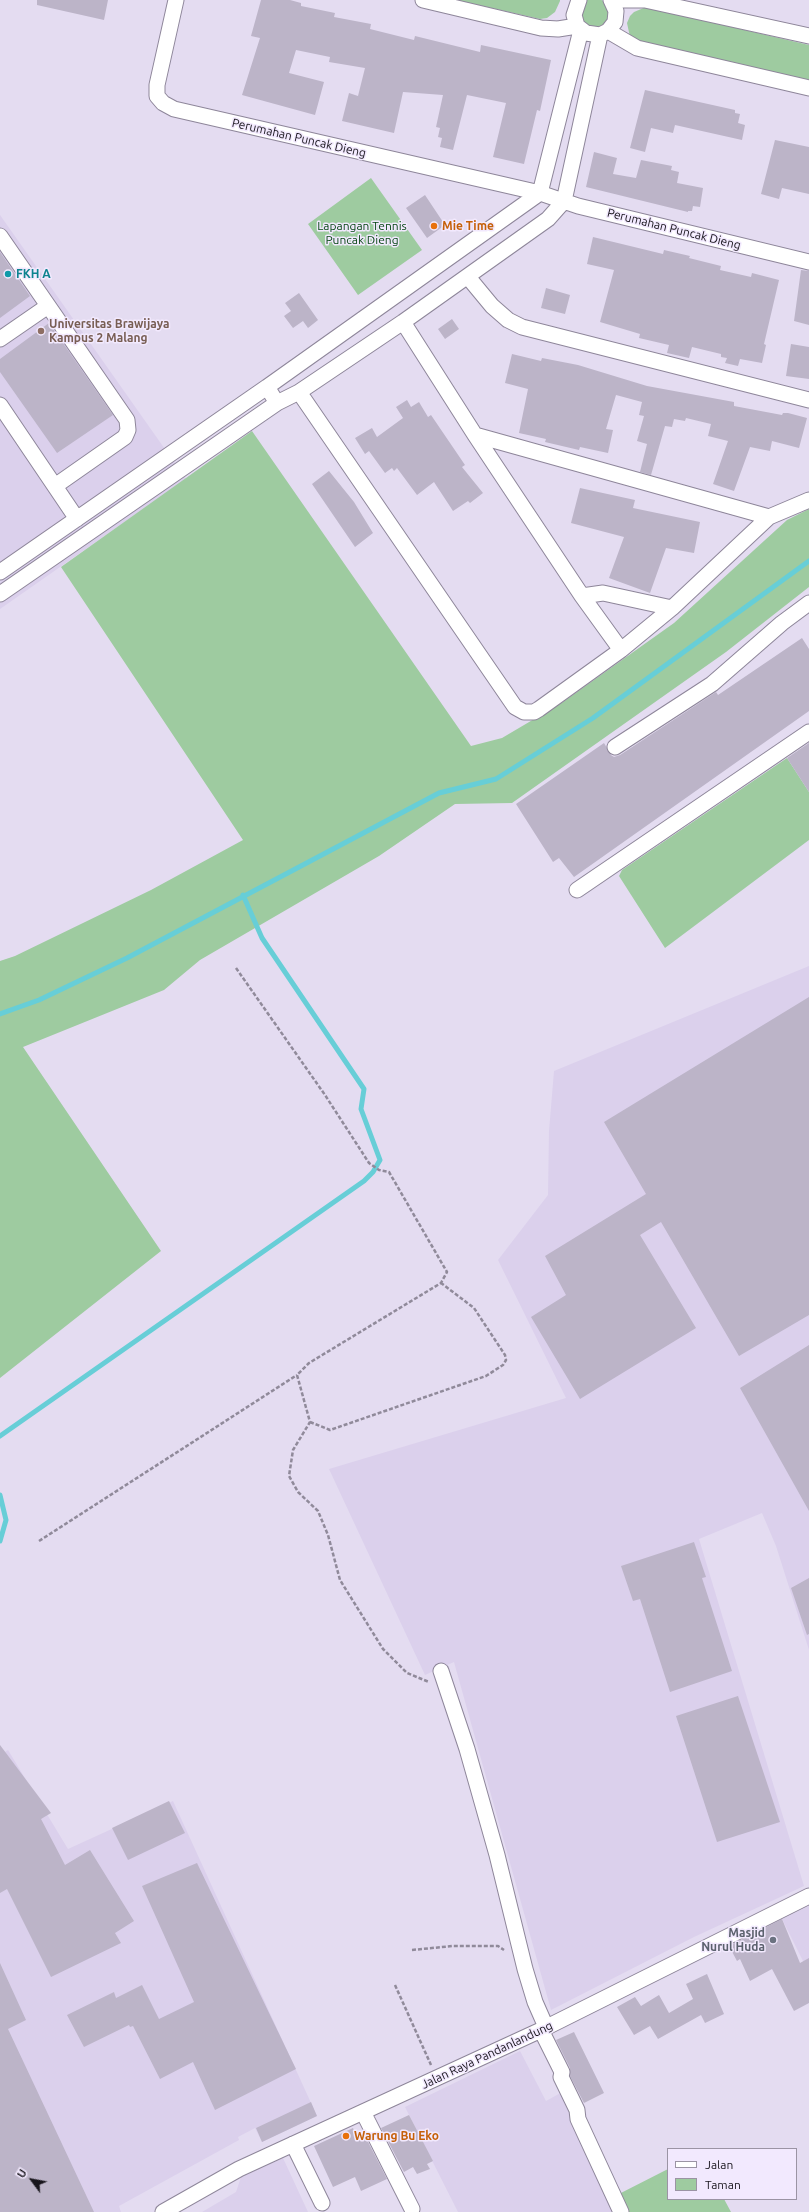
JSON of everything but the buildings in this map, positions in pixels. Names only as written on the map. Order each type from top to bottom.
[{"type":"street","name":"Perumahan Puncak Dieng","points":[[176,0],[156,85],[157,96],[163,103],[174,109],[540,193],[564,201],[809,262]]},
{"type":"street","points":[[423,0],[541,28],[579,28],[591,35],[604,33],[612,27],[616,16],[614,5],[611,0]]},
{"type":"street","points":[[0,572],[267,387],[540,193],[579,28],[574,15],[579,0]]},
{"type":"street","points":[[611,0],[645,0],[809,36]]},
{"type":"street","points":[[604,33],[637,48],[809,88]]},
{"type":"street","points":[[0,594],[277,404],[299,392],[403,322],[548,219],[564,201],[604,33]]},
{"type":"street","points":[[0,236],[128,420],[128,430],[125,437],[55,486]]},
{"type":"street","points":[[468,277],[492,306],[508,320],[522,327],[809,400]]},
{"type":"street","points":[[0,339],[48,306]]},
{"type":"street","points":[[403,322],[475,435],[582,596],[621,650]]},
{"type":"street","points":[[267,387],[277,404]]},
{"type":"street","points":[[299,392],[516,707],[524,712],[534,712],[621,650],[672,608],[769,517],[809,500]]},
{"type":"street","points":[[0,405],[77,519]]},
{"type":"street","points":[[475,435],[769,517]]},
{"type":"street","points":[[582,596],[603,592],[672,608]]},
{"type":"street","points":[[615,747],[712,684],[782,623],[809,603]]},
{"type":"street","points":[[577,890],[809,732]]},
{"type":"street","points":[[442,1676],[467,1749],[525,1969],[543,2029],[577,2110],[578,2119],[621,2212]]},
{"type":"street","name":"Jalan Raya Pandanlandung","points":[[164,2212],[225,2176],[543,2029],[809,1896]]},
{"type":"street","points":[[363,2112],[412,2209]]},
{"type":"street","points":[[293,2144],[322,2203]]},
{"type":"path","points":[[39,1541],[297,1375],[309,1362],[441,1282],[447,1272],[389,1172],[379,1170],[369,1163],[325,1095],[236,968]]},
{"type":"path","points":[[310,1422],[330,1430],[486,1376],[503,1366],[506,1360],[505,1356],[474,1308],[441,1282]]},
{"type":"path","points":[[297,1375],[310,1422],[293,1450],[288,1476],[298,1492],[318,1511],[328,1535],[340,1580],[383,1649],[406,1673],[426,1682],[442,1676]]},
{"type":"path","points":[[412,1950],[453,1946],[498,1946],[514,1956],[525,1969]]},
{"type":"path","points":[[395,1985],[437,2078]]},
{"type":"shaded area","name":"Universitas Brawijaya Kampus 2 Malang","points":[[0,215],[186,479],[0,609]]},
{"type":"shaded area","points":[[809,966],[809,1650],[776,1546],[762,1513],[699,1539],[804,1886],[694,1937],[551,2010],[454,1662],[425,1675],[329,1469],[566,1398],[498,1260],[548,1195],[549,1131],[554,1071]]},
{"type":"shaded area","points":[[8,1750],[68,1849],[173,1801],[317,2116],[262,2142],[255,2128],[238,2137],[239,2140],[119,2206],[121,2212],[0,2212],[0,1755]]},
{"type":"shaded area","points":[[809,1906],[809,1973],[782,1919]]},
{"type":"shaded area","points":[[520,2051],[546,2101],[566,2090],[619,2212],[458,2212],[405,2107]]},
{"type":"shaded area","points":[[283,2158],[308,2212],[202,2212],[236,2192],[241,2177]]},
{"type":"green space","points":[[588,-1],[600,-1],[608,7],[608,19],[600,27],[588,27],[580,19],[580,7]]},
{"type":"green space","points":[[456,0],[560,1],[555,12],[547,18],[540,19]]},
{"type":"green space","points":[[646,7],[809,45],[809,81],[638,41],[630,37],[627,23],[630,16],[634,12]]},
{"type":"green space","name":"Lapangan Tennis Puncak Dieng","points":[[371,178],[422,250],[358,295],[308,224]]},
{"type":"green space","points":[[252,431],[471,746],[502,738],[563,702],[674,623],[787,520],[809,509],[809,587],[726,652],[512,803],[455,804],[379,856],[200,960],[164,990],[23,1047],[161,1251],[0,1378],[0,961],[15,956],[151,890],[243,840],[61,567]]},
{"type":"green space","points":[[787,758],[809,792],[809,840],[665,948],[619,876],[622,870]]},
{"type":"green space","points":[[667,2170],[667,2200],[725,2200],[731,2212],[624,2212],[615,2196]]},
{"type":"waterway","points":[[0,1014],[39,1000],[127,958],[439,793],[496,779],[593,718],[809,561]]},
{"type":"waterway","points":[[0,1436],[364,1181],[373,1172],[380,1160],[361,1109],[364,1089],[262,938],[243,895]]},
{"type":"waterway","points":[[0,1495],[6,1520],[0,1541]]},
{"type":"place","name":"Mie Time","points":[[434,226]]},
{"type":"place","name":"FKH A","points":[[8,274]]},
{"type":"place","name":"Universitas Brawijaya Kampus 2 Malang","points":[[41,331]]},
{"type":"place","name":"Masjid Nurul Huda","points":[[773,1940]]},
{"type":"place","name":"Warung Bu Eko","points":[[346,2136]]}]
